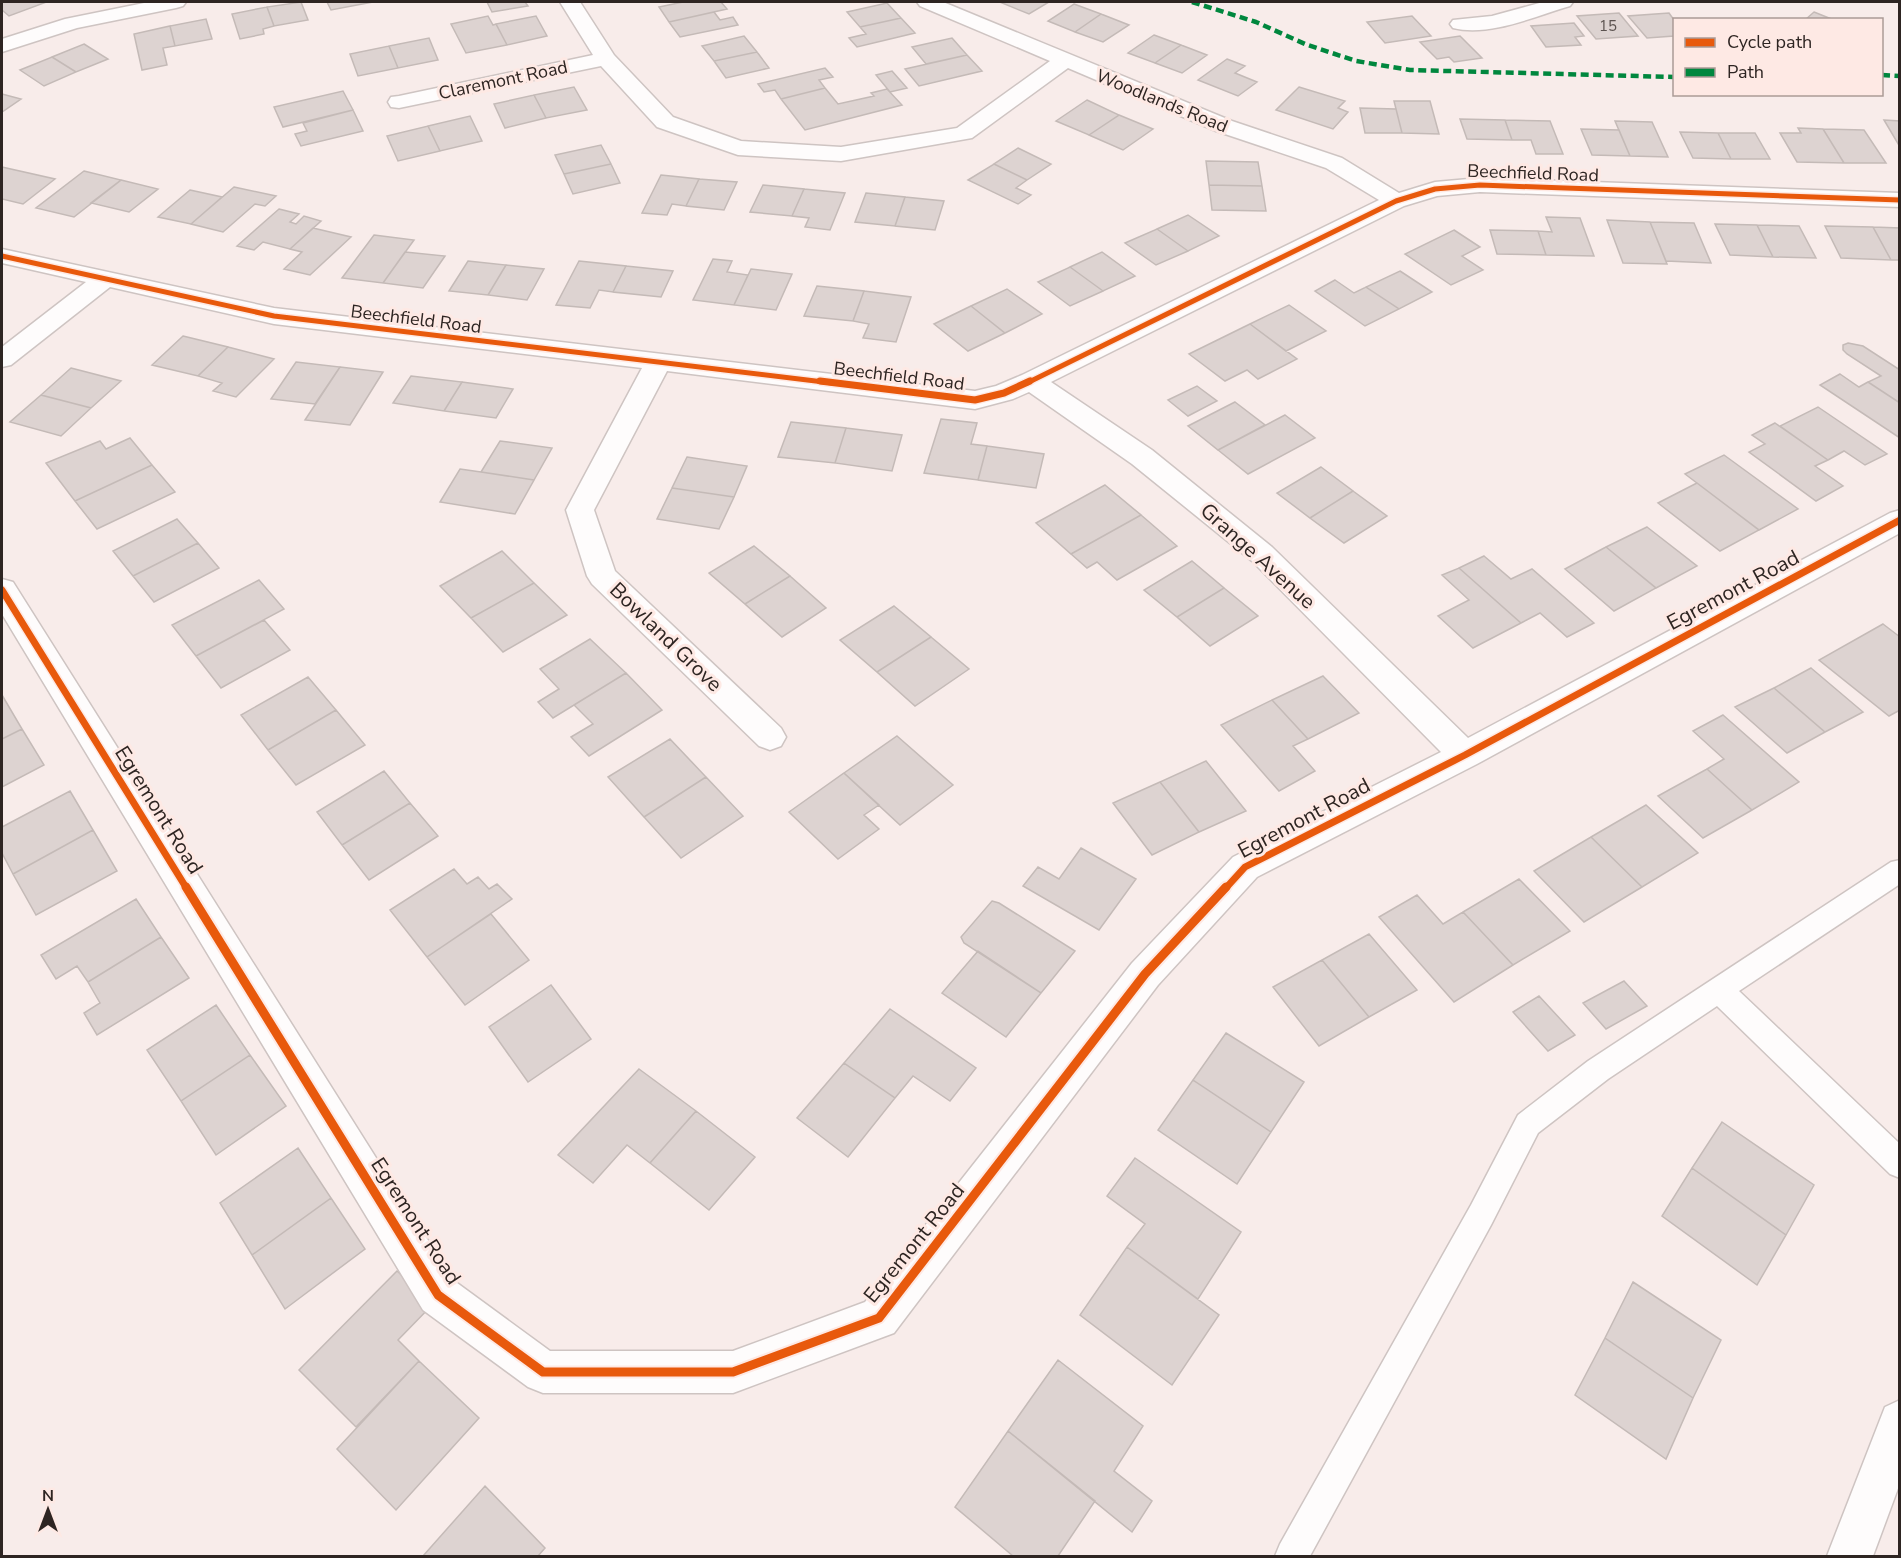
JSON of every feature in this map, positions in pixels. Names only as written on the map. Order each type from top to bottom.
[{"type":"street","points":[[7,44],[72,23],[176,2]]},
{"type":"street","points":[[570,2],[606,59],[665,122],[738,148],[841,154],[963,133],[1064,61]]},
{"type":"street","name":"Woodlands Road","points":[[927,2],[1224,126],[1334,163],[1396,201]]},
{"type":"street","points":[[1460,24],[1497,30],[1563,2]]},
{"type":"street","name":"Claremont Road","points":[[399,102],[606,59]]},
{"type":"street","name":"Beechfield Road","points":[[2,256],[274,316],[975,400],[1004,393],[1031,381],[1396,201],[1435,189],[1480,185],[1899,200]]},
{"type":"street","points":[[2,359],[106,278]]},
{"type":"street","name":"Bowland Grove","points":[[658,363],[580,510],[602,576],[770,737]]},
{"type":"street","name":"Grange Avenue","points":[[1031,381],[1142,457],[1262,554],[1465,755]]},
{"type":"street","name":"Egremont Road","points":[[2,590],[438,1294],[543,1372],[733,1372],[879,1318],[1145,974],[1245,867],[1465,755],[1899,520]]},
{"type":"street","points":[[1850,1557],[1899,1422]]},
{"type":"lane","points":[[1292,1557],[1481,1215],[1528,1124],[1598,1071],[1720,992],[1899,870]]},
{"type":"lane","points":[[1720,992],[1899,1164]]},
{"type":"building","points":[[2,2],[44,3],[9,16],[2,10]]},
{"type":"building","points":[[301,2],[308,20],[274,26],[267,7]]},
{"type":"building","points":[[327,2],[373,2],[331,10]]},
{"type":"building","points":[[487,2],[525,2],[528,6],[492,12]]},
{"type":"building","points":[[683,2],[721,2],[727,9],[669,22],[659,7]]},
{"type":"building","points":[[1049,2],[1029,14],[1002,3]]},
{"type":"building","points":[[887,3],[901,18],[860,27],[847,12]]},
{"type":"building","points":[[1074,4],[1101,14],[1075,32],[1048,21]]},
{"type":"building","points":[[267,7],[274,26],[263,29],[264,34],[240,39],[232,14]]},
{"type":"building","points":[[714,12],[720,20],[733,17],[738,25],[680,37],[669,22]]},
{"type":"building","points":[[1814,12],[1829,18],[1807,18]]},
{"type":"building","points":[[1619,13],[1638,36],[1596,39],[1577,16]]},
{"type":"building","points":[[1669,13],[1673,19],[1673,36],[1647,38],[1628,16]]},
{"type":"building","points":[[1101,14],[1129,25],[1103,42],[1075,32]]},
{"type":"building","points":[[488,16],[493,25],[496,24],[507,45],[466,53],[451,24]]},
{"type":"building","points":[[536,16],[547,36],[507,45],[496,24]]},
{"type":"building","points":[[1412,16],[1431,36],[1385,43],[1367,22]]},
{"type":"building","points":[[901,18],[915,33],[857,47],[849,38],[866,34],[860,27]]},
{"type":"building","points":[[206,19],[212,39],[175,46],[170,26]]},
{"type":"building","points":[[1574,23],[1584,36],[1575,37],[1581,45],[1546,47],[1531,26]]},
{"type":"building","points":[[170,26],[175,46],[163,48],[167,65],[142,70],[134,34]]},
{"type":"building","points":[[1154,35],[1181,45],[1155,63],[1128,53]]},
{"type":"building","points":[[744,36],[757,52],[714,61],[702,46]]},
{"type":"building","points":[[1460,36],[1482,58],[1454,62],[1449,57],[1437,59],[1420,42]]},
{"type":"building","points":[[429,38],[438,60],[398,68],[389,46]]},
{"type":"building","points":[[952,38],[967,55],[926,64],[912,47]]},
{"type":"building","points":[[84,44],[108,59],[76,72],[52,57]]},
{"type":"building","points":[[1181,45],[1207,55],[1182,73],[1155,63]]},
{"type":"building","points":[[389,46],[398,68],[358,76],[350,54]]},
{"type":"building","points":[[757,52],[769,68],[726,78],[714,61]]},
{"type":"building","points":[[967,55],[982,71],[919,86],[905,69]]},
{"type":"building","points":[[52,57],[76,72],[44,86],[20,70]]},
{"type":"building","points":[[1227,59],[1245,66],[1235,73],[1257,82],[1238,96],[1198,80]]},
{"type":"building","points":[[825,68],[833,77],[819,80],[825,88],[781,99],[775,90],[764,92],[758,84]]},
{"type":"building","points":[[892,71],[907,88],[890,92],[876,75]]},
{"type":"building","points":[[574,87],[587,110],[546,118],[534,95]]},
{"type":"building","points":[[1299,87],[1345,101],[1338,108],[1348,112],[1333,129],[1276,110]]},
{"type":"building","points":[[825,88],[838,104],[874,96],[871,93],[887,89],[902,105],[805,130],[781,99]]},
{"type":"building","points":[[343,91],[353,110],[283,127],[274,107]]},
{"type":"building","points":[[2,94],[21,99],[2,112]]},
{"type":"building","points":[[534,95],[546,118],[505,128],[494,104]]},
{"type":"building","points":[[1087,100],[1119,115],[1089,135],[1056,121]]},
{"type":"building","points":[[1394,101],[1430,101],[1439,134],[1402,133]]},
{"type":"building","points":[[1360,108],[1396,109],[1402,133],[1365,133]]},
{"type":"building","points":[[353,110],[363,131],[301,146],[295,134],[307,131],[303,123]]},
{"type":"building","points":[[1119,115],[1153,129],[1123,150],[1089,135]]},
{"type":"building","points":[[470,116],[482,141],[440,151],[428,126]]},
{"type":"building","points":[[1460,119],[1505,120],[1512,140],[1467,139]]},
{"type":"building","points":[[1505,120],[1550,121],[1563,154],[1536,154],[1531,140],[1512,140]]},
{"type":"building","points":[[1884,120],[1900,121],[1900,147]]},
{"type":"building","points":[[1615,121],[1652,122],[1668,157],[1630,156]]},
{"type":"building","points":[[428,126],[440,151],[398,161],[387,136]]},
{"type":"building","points":[[1798,128],[1823,129],[1844,163],[1797,162],[1780,133],[1801,133]]},
{"type":"building","points":[[1581,129],[1619,130],[1630,156],[1592,155]]},
{"type":"building","points":[[1823,129],[1864,130],[1886,163],[1844,163]]},
{"type":"building","points":[[1680,132],[1718,133],[1731,159],[1693,158]]},
{"type":"building","points":[[1718,133],[1755,133],[1770,159],[1731,159]]},
{"type":"building","points":[[601,145],[611,164],[564,174],[555,155]]},
{"type":"building","points":[[1018,148],[1051,164],[1027,180],[994,164]]},
{"type":"building","points":[[1206,161],[1258,162],[1262,186],[1209,185]]},
{"type":"building","points":[[611,164],[620,183],[573,194],[564,174]]},
{"type":"building","points":[[994,164],[1027,180],[1016,188],[1031,195],[1018,204],[968,180]]},
{"type":"building","points":[[2,167],[55,179],[23,204],[2,199]]},
{"type":"building","points":[[84,171],[121,180],[74,217],[36,208]]},
{"type":"building","points":[[661,175],[699,179],[686,206],[672,204],[667,215],[642,213]]},
{"type":"building","points":[[699,179],[737,182],[724,210],[686,206]]},
{"type":"building","points":[[121,180],[158,189],[129,212],[91,203]]},
{"type":"building","points":[[763,185],[804,189],[792,216],[750,212]]},
{"type":"building","points":[[1209,185],[1262,186],[1266,211],[1212,210]]},
{"type":"building","points":[[234,187],[276,196],[265,206],[255,204],[223,232],[191,224]]},
{"type":"building","points":[[804,189],[845,193],[830,230],[805,227],[809,218],[792,216]]},
{"type":"building","points":[[190,190],[222,197],[191,224],[158,217]]},
{"type":"building","points":[[866,193],[905,197],[895,226],[855,222]]},
{"type":"building","points":[[905,197],[944,201],[935,230],[895,226]]},
{"type":"building","points":[[279,209],[299,214],[290,222],[296,224],[304,216],[321,221],[290,249],[263,242],[254,250],[237,246]]},
{"type":"building","points":[[1188,215],[1219,236],[1188,251],[1157,229]]},
{"type":"building","points":[[1546,217],[1580,218],[1594,256],[1546,255],[1538,231],[1552,232]]},
{"type":"building","points":[[1607,220],[1650,222],[1667,264],[1623,263]]},
{"type":"building","points":[[1650,222],[1694,223],[1711,263],[1666,261]]},
{"type":"building","points":[[1715,224],[1757,225],[1773,257],[1730,255]]},
{"type":"building","points":[[1757,225],[1799,226],[1816,258],[1773,257]]},
{"type":"building","points":[[1825,226],[1873,227],[1891,260],[1841,258]]},
{"type":"building","points":[[1873,227],[1900,228],[1900,260],[1891,260]]},
{"type":"building","points":[[313,228],[351,237],[310,275],[284,269],[302,252],[290,249]]},
{"type":"building","points":[[1157,229],[1188,251],[1156,265],[1125,243]]},
{"type":"building","points":[[1454,230],[1480,247],[1462,256],[1483,270],[1451,285],[1405,254]]},
{"type":"building","points":[[1490,230],[1538,231],[1546,255],[1497,254]]},
{"type":"building","points":[[374,235],[414,240],[383,283],[342,278]]},
{"type":"building","points":[[405,252],[445,256],[423,288],[383,283]]},
{"type":"building","points":[[1102,252],[1135,276],[1103,291],[1070,267]]},
{"type":"building","points":[[713,259],[732,261],[727,272],[748,275],[734,305],[693,300]]},
{"type":"building","points":[[468,261],[506,265],[488,295],[449,291]]},
{"type":"building","points":[[579,261],[626,266],[613,292],[599,290],[590,308],[556,305]]},
{"type":"building","points":[[506,265],[544,269],[527,300],[488,295]]},
{"type":"building","points":[[626,266],[673,271],[661,297],[613,292]]},
{"type":"building","points":[[1070,267],[1103,291],[1070,306],[1038,282]]},
{"type":"building","points":[[751,269],[792,274],[776,310],[734,305]]},
{"type":"building","points":[[1400,271],[1432,292],[1399,309],[1366,287]]},
{"type":"building","points":[[1335,280],[1354,293],[1366,287],[1399,309],[1365,326],[1315,291]]},
{"type":"building","points":[[817,286],[864,291],[853,321],[804,316]]},
{"type":"building","points":[[1007,289],[1042,314],[1005,333],[971,306]]},
{"type":"building","points":[[864,291],[911,297],[896,342],[863,338],[869,324],[853,321]]},
{"type":"building","points":[[1289,305],[1326,331],[1286,351],[1250,324]]},
{"type":"building","points":[[971,306],[1005,333],[968,351],[934,324]]},
{"type":"building","points":[[1250,324],[1297,359],[1258,379],[1247,370],[1225,381],[1189,354]]},
{"type":"building","points":[[183,336],[228,347],[198,376],[152,365]]},
{"type":"building","points":[[1848,343],[1863,346],[1900,370],[1900,403],[1868,382],[1881,376],[1843,350],[1843,345]]},
{"type":"building","points":[[228,347],[274,359],[236,397],[213,391],[222,383],[198,376]]},
{"type":"building","points":[[296,362],[340,367],[315,404],[271,399]]},
{"type":"building","points":[[340,367],[383,372],[350,425],[305,420]]},
{"type":"building","points":[[71,368],[121,381],[91,408],[41,395]]},
{"type":"building","points":[[1840,374],[1859,387],[1868,382],[1900,403],[1900,438],[1820,385]]},
{"type":"building","points":[[411,376],[462,382],[444,411],[393,403]]},
{"type":"building","points":[[462,382],[513,389],[496,418],[444,411]]},
{"type":"building","points":[[1197,386],[1217,401],[1188,416],[1168,400]]},
{"type":"building","points":[[41,395],[91,408],[61,436],[10,422]]},
{"type":"building","points":[[1235,402],[1265,425],[1218,450],[1188,426]]},
{"type":"building","points":[[1818,407],[1887,454],[1865,465],[1844,451],[1828,460],[1780,426]]},
{"type":"building","points":[[1285,415],[1315,438],[1248,474],[1218,450]]},
{"type":"building","points":[[941,419],[977,423],[971,444],[987,446],[978,480],[924,473]]},
{"type":"building","points":[[791,422],[846,428],[835,463],[778,457]]},
{"type":"building","points":[[1775,423],[1828,460],[1815,466],[1843,486],[1816,501],[1749,452],[1765,444],[1752,435]]},
{"type":"building","points":[[846,428],[902,435],[892,471],[835,463]]},
{"type":"building","points":[[130,438],[152,465],[75,501],[46,463],[100,441],[106,449]]},
{"type":"building","points":[[500,441],[552,448],[534,480],[481,472]]},
{"type":"building","points":[[987,446],[1044,454],[1036,488],[978,480]]},
{"type":"building","points":[[1724,455],[1798,509],[1759,530],[1685,474]]},
{"type":"building","points":[[687,457],[747,466],[734,497],[672,488]]},
{"type":"building","points":[[152,465],[175,492],[97,529],[75,501]]},
{"type":"building","points":[[1321,467],[1353,491],[1310,518],[1277,493]]},
{"type":"building","points":[[460,469],[534,480],[515,514],[440,502]]},
{"type":"building","points":[[1697,483],[1759,530],[1720,551],[1658,503]]},
{"type":"building","points":[[1105,485],[1141,515],[1071,554],[1036,523]]},
{"type":"building","points":[[672,488],[734,497],[719,529],[657,519]]},
{"type":"building","points":[[1353,491],[1387,516],[1344,543],[1310,518]]},
{"type":"building","points":[[1141,515],[1177,546],[1117,580],[1097,562],[1087,568],[1071,554]]},
{"type":"building","points":[[177,519],[198,543],[133,576],[113,551]]},
{"type":"building","points":[[1647,527],[1697,566],[1656,588],[1606,547]]},
{"type":"building","points":[[198,543],[219,568],[154,602],[133,576]]},
{"type":"building","points":[[754,546],[790,576],[745,604],[709,573]]},
{"type":"building","points":[[1606,547],[1656,588],[1614,611],[1565,569]]},
{"type":"building","points":[[502,551],[534,583],[471,618],[440,586]]},
{"type":"building","points":[[1484,556],[1511,579],[1532,569],[1594,623],[1567,637],[1540,613],[1521,623],[1459,568]]},
{"type":"building","points":[[1192,561],[1224,588],[1177,617],[1144,590]]},
{"type":"building","points":[[1459,568],[1521,623],[1473,648],[1438,616],[1469,600],[1442,575]]},
{"type":"building","points":[[790,576],[826,608],[782,637],[745,604]]},
{"type":"building","points":[[259,580],[284,609],[196,656],[172,625]]},
{"type":"building","points":[[534,583],[567,615],[503,652],[471,618]]},
{"type":"building","points":[[1224,588],[1258,616],[1210,646],[1177,617]]},
{"type":"building","points":[[894,606],[931,637],[877,672],[840,640]]},
{"type":"building","points":[[264,620],[290,650],[221,688],[196,656]]},
{"type":"building","points":[[1883,624],[1900,637],[1900,710],[1889,716],[1819,660]]},
{"type":"building","points":[[931,637],[969,669],[915,706],[877,672]]},
{"type":"building","points":[[590,639],[626,673],[553,718],[538,702],[559,689],[540,669]]},
{"type":"building","points":[[1811,668],[1863,712],[1825,732],[1774,688]]},
{"type":"building","points":[[626,673],[662,710],[589,756],[571,737],[593,724],[574,705]]},
{"type":"building","points":[[1323,676],[1359,713],[1308,739],[1272,700]]},
{"type":"building","points":[[308,677],[336,710],[268,750],[241,715]]},
{"type":"building","points":[[1774,688],[1825,732],[1787,753],[1735,707]]},
{"type":"building","points":[[2,695],[22,729],[2,739]]},
{"type":"building","points":[[1272,700],[1308,739],[1293,746],[1315,771],[1279,791],[1221,725]]},
{"type":"building","points":[[336,710],[365,745],[296,785],[268,750]]},
{"type":"building","points":[[1723,715],[1799,782],[1752,810],[1707,769],[1724,759],[1693,731]]},
{"type":"building","points":[[22,729],[44,765],[2,787],[2,739]]},
{"type":"building","points":[[897,736],[953,785],[900,825],[844,773]]},
{"type":"building","points":[[670,739],[706,777],[644,817],[608,777]]},
{"type":"building","points":[[1206,761],[1246,811],[1199,832],[1160,782]]},
{"type":"building","points":[[1707,769],[1752,810],[1703,838],[1658,796]]},
{"type":"building","points":[[384,771],[410,803],[342,845],[317,812]]},
{"type":"building","points":[[844,773],[879,805],[864,815],[879,829],[838,859],[789,812]]},
{"type":"building","points":[[706,777],[743,816],[681,858],[644,817]]},
{"type":"building","points":[[1160,782],[1199,832],[1152,855],[1113,803]]},
{"type":"building","points":[[70,791],[93,830],[13,874],[2,853],[2,827]]},
{"type":"building","points":[[410,803],[438,836],[369,880],[342,845]]},
{"type":"building","points":[[1646,805],[1698,853],[1642,887],[1591,837]]},
{"type":"building","points":[[93,830],[117,871],[36,915],[13,874]]},
{"type":"building","points":[[1591,837],[1642,887],[1584,922],[1534,871]]},
{"type":"building","points":[[1081,848],[1136,879],[1099,930],[1023,886],[1038,867],[1059,879]]},
{"type":"building","points":[[454,869],[467,884],[478,877],[489,889],[497,884],[512,899],[427,957],[390,910]]},
{"type":"building","points":[[1519,879],[1570,931],[1513,965],[1463,912]]},
{"type":"building","points":[[1417,895],[1443,924],[1463,912],[1513,965],[1454,1002],[1379,917]]},
{"type":"building","points":[[136,899],[161,937],[88,982],[77,966],[56,979],[41,955]]},
{"type":"building","points":[[992,901],[999,903],[1075,951],[1041,993],[964,943],[961,937]]},
{"type":"building","points":[[491,914],[529,960],[465,1005],[427,957]]},
{"type":"building","points":[[1369,934],[1417,990],[1369,1017],[1322,960]]},
{"type":"building","points":[[161,937],[189,978],[97,1035],[84,1013],[100,1003],[88,982]]},
{"type":"building","points":[[978,951],[1041,993],[1006,1037],[942,993]]},
{"type":"building","points":[[1322,960],[1369,1017],[1319,1046],[1273,987]]},
{"type":"building","points":[[1624,981],[1647,1006],[1606,1029],[1583,1003]]},
{"type":"building","points":[[551,985],[591,1039],[528,1082],[489,1027]]},
{"type":"building","points":[[1539,996],[1575,1035],[1548,1051],[1513,1012]]},
{"type":"building","points":[[216,1005],[250,1055],[181,1101],[147,1050]]},
{"type":"building","points":[[890,1009],[976,1068],[950,1101],[913,1076],[895,1098],[844,1063]]},
{"type":"building","points":[[1226,1033],[1304,1082],[1271,1132],[1193,1080]]},
{"type":"building","points":[[250,1055],[286,1106],[216,1155],[181,1101]]},
{"type":"building","points":[[844,1063],[895,1098],[848,1157],[797,1118]]},
{"type":"building","points":[[639,1069],[696,1111],[650,1163],[627,1145],[593,1183],[558,1155]]},
{"type":"building","points":[[1193,1080],[1271,1132],[1237,1184],[1158,1130]]},
{"type":"building","points":[[696,1111],[755,1157],[709,1210],[650,1163]]},
{"type":"building","points":[[1722,1122],[1814,1185],[1786,1235],[1692,1168]]},
{"type":"building","points":[[298,1148],[331,1198],[252,1255],[220,1203]]},
{"type":"building","points":[[1135,1158],[1241,1232],[1198,1299],[1127,1247],[1145,1224],[1107,1196]]},
{"type":"building","points":[[1692,1168],[1786,1235],[1757,1285],[1662,1216]]},
{"type":"building","points":[[331,1198],[365,1249],[285,1309],[252,1255]]},
{"type":"building","points":[[1127,1247],[1219,1315],[1172,1385],[1080,1315]]},
{"type":"building","points":[[397,1271],[433,1304],[398,1340],[419,1361],[356,1427],[299,1370]]},
{"type":"building","points":[[1633,1282],[1721,1340],[1693,1398],[1605,1338]]},
{"type":"building","points":[[1605,1338],[1693,1398],[1666,1459],[1575,1395]]},
{"type":"building","points":[[1058,1360],[1143,1426],[1114,1471],[1152,1501],[1132,1532],[1008,1431]]},
{"type":"building","points":[[419,1361],[479,1418],[396,1510],[337,1449]]},
{"type":"building","points":[[1008,1431],[1095,1501],[1058,1556],[1013,1556],[955,1507]]},
{"type":"building","points":[[485,1486],[545,1548],[538,1556],[423,1556]]},
{"type":"marked path","points":[[1192,2],[1256,22],[1305,44],[1356,61],[1410,70],[1673,77]]},
{"type":"marked path","points":[[1883,75],[1900,76]]},
{"type":"cycle path","points":[[2,256],[274,316],[975,400],[1004,393],[1031,381],[1396,201],[1435,189],[1480,185],[1900,200]]},
{"type":"cycle path","points":[[2,590],[438,1295],[543,1372],[733,1372],[879,1318],[1145,974],[1245,867],[1465,755],[1900,520]]}]
